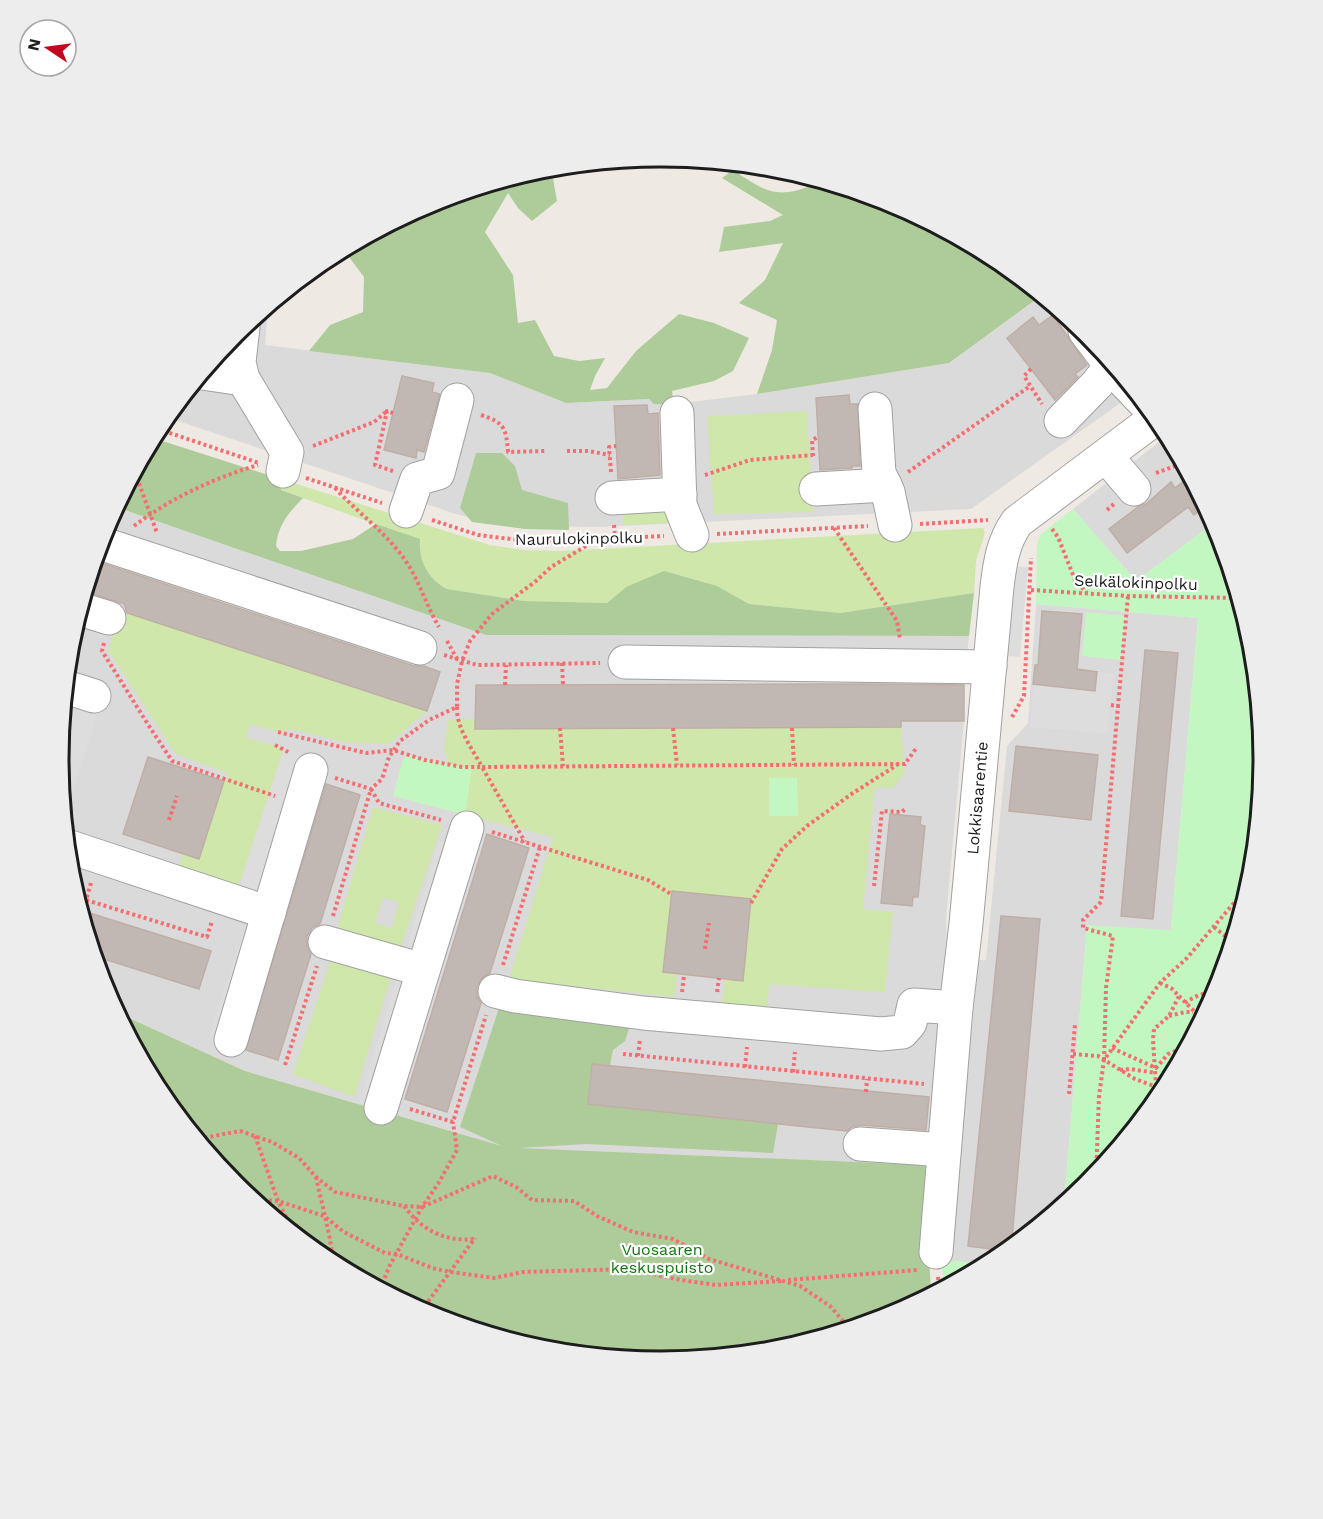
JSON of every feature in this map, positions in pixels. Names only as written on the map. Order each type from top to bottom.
[{"type":"street","points":[[241,343],[239,362],[243,379],[277,462]]},
{"type":"street","points":[[1061,421],[1108,370]]},
{"type":"street","points":[[212,374],[243,379]]},
{"type":"street","points":[[406,511],[417,479],[438,473],[456,404]]},
{"type":"street","points":[[875,409],[879,473],[888,492],[895,525]]},
{"type":"street","points":[[678,413],[680,505],[692,535]]},
{"type":"street","name":"Lokkisaarentie","points":[[931,1261],[944,1150],[1000,565],[1008,536],[1021,521],[1149,423]]},
{"type":"street","points":[[1106,456],[1134,489]]},
{"type":"street","points":[[816,489],[885,485]]},
{"type":"street","points":[[612,498],[680,486]]},
{"type":"street","points":[[109,546],[420,648]]},
{"type":"street","points":[[624,663],[990,668]]},
{"type":"street","points":[[231,1040],[311,770]]},
{"type":"street","points":[[381,1108],[428,977],[467,828]]},
{"type":"street","points":[[76,849],[269,914]]},
{"type":"street","points":[[325,942],[428,977]]},
{"type":"street","points":[[489,996],[515,996],[643,1013],[881,1034],[902,1032],[910,1023],[914,1005],[956,1008]]},
{"type":"street","points":[[860,1144],[944,1150]]},
{"type":"path","points":[[885,485],[906,473],[1030,386]]},
{"type":"path","points":[[456,404],[499,421],[506,432],[508,452],[545,451]]},
{"type":"path","points":[[112,539],[151,514],[213,480],[277,462],[374,422],[387,411]]},
{"type":"path","points":[[387,411],[375,465],[417,479]]},
{"type":"path","points":[[387,411],[393,413]]},
{"type":"path","name":"Naurulokinpolku","points":[[168,432],[277,462],[335,488],[465,531],[494,538],[535,542],[1021,521]]},
{"type":"path","points":[[567,451],[588,451],[610,455]]},
{"type":"path","points":[[680,486],[750,460],[813,455]]},
{"type":"path","points":[[138,481],[167,565]]},
{"type":"path","points":[[335,488],[378,528],[407,563],[428,608],[460,660]]},
{"type":"path","points":[[1021,521],[1058,537],[1075,580],[1087,593]]},
{"type":"path","points":[[834,528],[897,621],[906,666]]},
{"type":"path","points":[[525,842],[482,767],[457,717],[460,660],[470,641],[492,614],[551,567],[596,540]]},
{"type":"path","name":"Selkälokinpolku","points":[[1031,590],[1128,596],[1232,598]]},
{"type":"path","points":[[1097,1161],[1099,1096],[1104,1060],[1106,988],[1113,936],[1083,928],[1083,920],[1101,902],[1128,596]]},
{"type":"path","points":[[94,613],[102,651],[172,760],[186,768],[301,804]]},
{"type":"path","points":[[420,648],[477,665],[624,663]]},
{"type":"path","points":[[562,663],[563,685]]},
{"type":"path","points":[[505,685],[506,664]]},
{"type":"path","points":[[1111,705],[1118,706]]},
{"type":"path","points":[[371,789],[382,779],[393,750],[400,741],[429,720],[457,707]]},
{"type":"path","points":[[560,728],[563,766]]},
{"type":"path","points":[[673,728],[677,765]]},
{"type":"path","points":[[792,728],[794,765]]},
{"type":"path","points":[[278,732],[366,753],[393,750],[425,760],[462,767],[905,764],[917,747]]},
{"type":"path","points":[[275,745],[283,748],[311,770],[371,789],[379,802],[467,828],[487,831],[648,879],[671,894]]},
{"type":"path","points":[[751,903],[782,849],[816,819],[897,764]]},
{"type":"path","points":[[169,820],[177,796]]},
{"type":"path","points":[[874,886],[882,811],[902,812],[905,809]]},
{"type":"path","points":[[99,857],[86,900],[207,937],[221,898]]},
{"type":"path","points":[[1104,1060],[1160,983],[1214,927],[1237,898]]},
{"type":"path","points":[[705,949],[709,923]]},
{"type":"path","points":[[1214,927],[1227,937]]},
{"type":"path","points":[[1160,983],[1171,988],[1196,1014]]},
{"type":"path","points":[[1185,1003],[1196,996],[1205,994]]},
{"type":"path","points":[[1156,1086],[1154,1029],[1169,1016],[1179,996]]},
{"type":"path","points":[[1169,1016],[1194,1012]]},
{"type":"path","points":[[1069,1094],[1075,1025]]},
{"type":"path","points":[[1112,1048],[1156,1071]]},
{"type":"path","points":[[1156,1071],[1168,1054],[1178,1050]]},
{"type":"path","points":[[623,1054],[949,1086]]},
{"type":"path","points":[[1073,1054],[1098,1056],[1135,1079],[1156,1086]]},
{"type":"path","points":[[1120,1070],[1156,1071]]},
{"type":"path","points":[[866,1092],[867,1079]]},
{"type":"path","points":[[383,1283],[422,1207],[457,1150],[453,1122]]},
{"type":"path","points":[[206,1138],[240,1131],[272,1142],[299,1158],[316,1177],[335,1192],[404,1206],[422,1207],[493,1176],[516,1187],[532,1200],[574,1201],[597,1216],[633,1232],[673,1239],[709,1258],[801,1286],[830,1306],[845,1323]]},
{"type":"path","points":[[255,1137],[286,1218]]},
{"type":"path","points":[[316,1177],[332,1252]]},
{"type":"path","points":[[266,1200],[278,1201],[324,1216],[344,1232],[385,1253],[397,1254],[432,1268],[494,1278],[523,1272],[629,1269],[716,1285],[784,1281],[931,1261]]},
{"type":"path","points":[[404,1206],[415,1220],[432,1233],[460,1240],[475,1238],[426,1303]]},
{"type":"shaded area","points":[[1035,300],[1080,341],[1130,396],[971,509],[600,527],[513,526],[459,515],[176,420],[216,369],[267,318],[265,345],[490,373],[566,403],[649,399],[674,404],[757,394],[949,363]]},
{"type":"shaded area","points":[[1161,441],[1193,497],[1207,528],[1136,581],[1073,509]]},
{"type":"shaded area","points":[[124,510],[486,635],[969,636],[964,684],[964,721],[946,918],[947,957],[931,1165],[509,1148],[245,1071],[128,1017],[100,950],[80,875],[70,798],[70,721],[74,682],[89,606],[100,569]]},
{"type":"shaded area","points":[[1000,565],[1028,567],[1020,657],[991,655]]},
{"type":"shaded area","points":[[1036,604],[1198,618],[1171,931],[1087,926],[1065,1192],[1022,1230],[974,1263],[951,1261],[978,960],[986,960],[1007,746],[1028,723]]},
{"type":"shaded area","points":[[1035,665],[1114,674],[1107,734],[1030,727]]},
{"type":"shaded area","points":[[75,675],[107,685],[70,798],[70,721]]},
{"type":"shaded area","points":[[284,748],[304,754],[257,898],[237,892]]},
{"type":"shaded area","points":[[439,841],[456,847],[376,1108],[359,1103]]},
{"type":"shaded area","points":[[242,936],[259,941],[226,1045],[208,1039]]},
{"type":"green space","points":[[731,171],[736,172],[762,188],[779,192],[800,190],[811,186],[888,212],[958,246],[1035,300],[949,363],[757,394],[772,350],[777,320],[739,303],[765,280],[783,243],[719,252],[724,227],[770,221],[783,215],[722,178]]},
{"type":"green space","points":[[553,177],[557,201],[532,221],[518,208],[508,193],[485,232],[513,275],[518,323],[535,320],[554,356],[579,361],[605,358],[590,390],[607,388],[636,351],[679,314],[714,323],[749,338],[733,371],[714,381],[672,391],[674,404],[654,404],[649,399],[566,403],[490,373],[309,351],[330,325],[363,312],[364,277],[349,256],[365,246],[399,228],[471,198]]},
{"type":"green space","points":[[807,411],[813,512],[714,514],[707,416]]},
{"type":"green space","points":[[162,441],[284,480],[281,490],[303,498],[282,525],[276,546],[280,551],[301,551],[353,539],[376,524],[420,539],[421,554],[426,568],[434,580],[447,589],[524,601],[607,603],[626,587],[664,571],[717,586],[749,604],[840,613],[974,593],[969,636],[486,635],[124,510]]},
{"type":"green space","points":[[476,453],[502,453],[515,466],[522,490],[568,503],[569,530],[525,529],[472,522],[460,508]]},
{"type":"green space","points":[[284,480],[490,545],[524,550],[560,551],[983,528],[985,533],[976,561],[974,593],[840,613],[748,604],[717,586],[626,587],[607,603],[524,601],[447,589],[428,571],[419,547],[386,528],[281,490]]},
{"type":"green space","points":[[671,509],[672,523],[623,525],[623,511]]},
{"type":"green space","points":[[1073,509],[1136,581],[1207,528],[1223,569],[1234,606],[1243,644],[1253,721],[1253,798],[1243,875],[1223,950],[1209,986],[1175,1056],[1154,1089],[1107,1150],[1065,1192],[1087,925],[1171,930],[1198,618],[1036,604],[1037,544],[1041,534]]},
{"type":"green space","points":[[121,611],[427,711],[388,744],[344,742],[290,729],[278,732],[250,724],[246,738],[284,748],[237,892],[176,872],[183,854],[229,774],[175,753],[108,650]]},
{"type":"green space","points":[[1086,612],[1126,616],[1121,660],[1082,656]]},
{"type":"green space","points":[[475,719],[476,729],[901,727],[905,772],[893,788],[875,787],[863,909],[893,912],[885,992],[769,984],[767,1015],[721,1009],[725,979],[743,980],[751,900],[672,891],[663,972],[677,974],[674,997],[509,979],[553,837],[465,815],[462,767],[450,765],[444,750],[448,720]]},
{"type":"green space","points":[[406,755],[472,767],[465,815],[393,796]]},
{"type":"green space","points":[[769,778],[797,778],[798,816],[769,816]]},
{"type":"green space","points":[[373,807],[442,825],[398,955],[335,935]],"holes":[[[383,897],[399,902],[392,928],[375,923]]]},
{"type":"green space","points":[[333,953],[392,973],[354,1097],[293,1074]]},
{"type":"green space","name":"Vuosaaren keskuspuisto","points":[[501,1002],[630,1025],[625,1041],[613,1050],[610,1065],[592,1064],[588,1104],[778,1124],[773,1153],[587,1144],[518,1148],[931,1165],[927,1206],[931,1287],[852,1321],[815,1332],[777,1341],[700,1351],[623,1351],[584,1347],[546,1341],[471,1321],[399,1291],[365,1273],[301,1230],[271,1205],[216,1150],[191,1120],[148,1056],[128,1017],[245,1071],[502,1146],[460,1127]]},
{"type":"green space","points":[[952,1241],[951,1261],[974,1263],[944,1280],[941,1259]]},
{"type":"building","points":[[1053,315],[1087,365],[1075,374],[1078,377],[1055,400],[1007,338],[1033,317],[1039,325]]},
{"type":"building","points":[[402,376],[434,383],[432,392],[440,394],[424,452],[417,450],[416,458],[384,450]]},
{"type":"building","points":[[849,395],[850,404],[858,404],[860,466],[820,470],[816,398]]},
{"type":"building","points":[[647,405],[648,414],[658,413],[660,475],[618,479],[614,406]]},
{"type":"building","points":[[1184,481],[1199,511],[1194,515],[1188,507],[1127,553],[1109,529],[1138,507],[1146,504],[1171,482],[1175,488]]},
{"type":"building","points":[[102,563],[414,666],[424,666],[440,672],[427,711],[127,613],[124,604],[93,594]]},
{"type":"building","points":[[1042,611],[1082,614],[1077,669],[1097,672],[1095,691],[1033,684],[1035,665],[1038,665]]},
{"type":"building","points":[[1145,650],[1178,653],[1153,919],[1121,916]]},
{"type":"building","points":[[476,685],[964,685],[964,721],[901,721],[901,727],[475,729]]},
{"type":"building","points":[[1016,746],[1098,755],[1091,820],[1009,811]]},
{"type":"building","points":[[148,757],[224,781],[199,859],[123,834]]},
{"type":"building","points":[[326,784],[360,795],[320,924],[312,928],[307,936],[307,946],[311,954],[278,1060],[246,1050]]},
{"type":"building","points":[[890,814],[921,817],[920,825],[925,826],[918,897],[913,897],[912,906],[881,903]]},
{"type":"building","points":[[487,834],[529,848],[490,973],[482,978],[477,986],[477,996],[481,1003],[447,1112],[405,1099]]},
{"type":"building","points":[[672,891],[751,899],[743,981],[663,972]]},
{"type":"building","points":[[89,913],[211,951],[199,989],[103,959]]},
{"type":"building","points":[[1001,916],[1040,919],[1012,1237],[995,1249],[968,1246]]},
{"type":"building","points":[[592,1064],[929,1097],[926,1130],[861,1125],[847,1131],[588,1104]]}]
